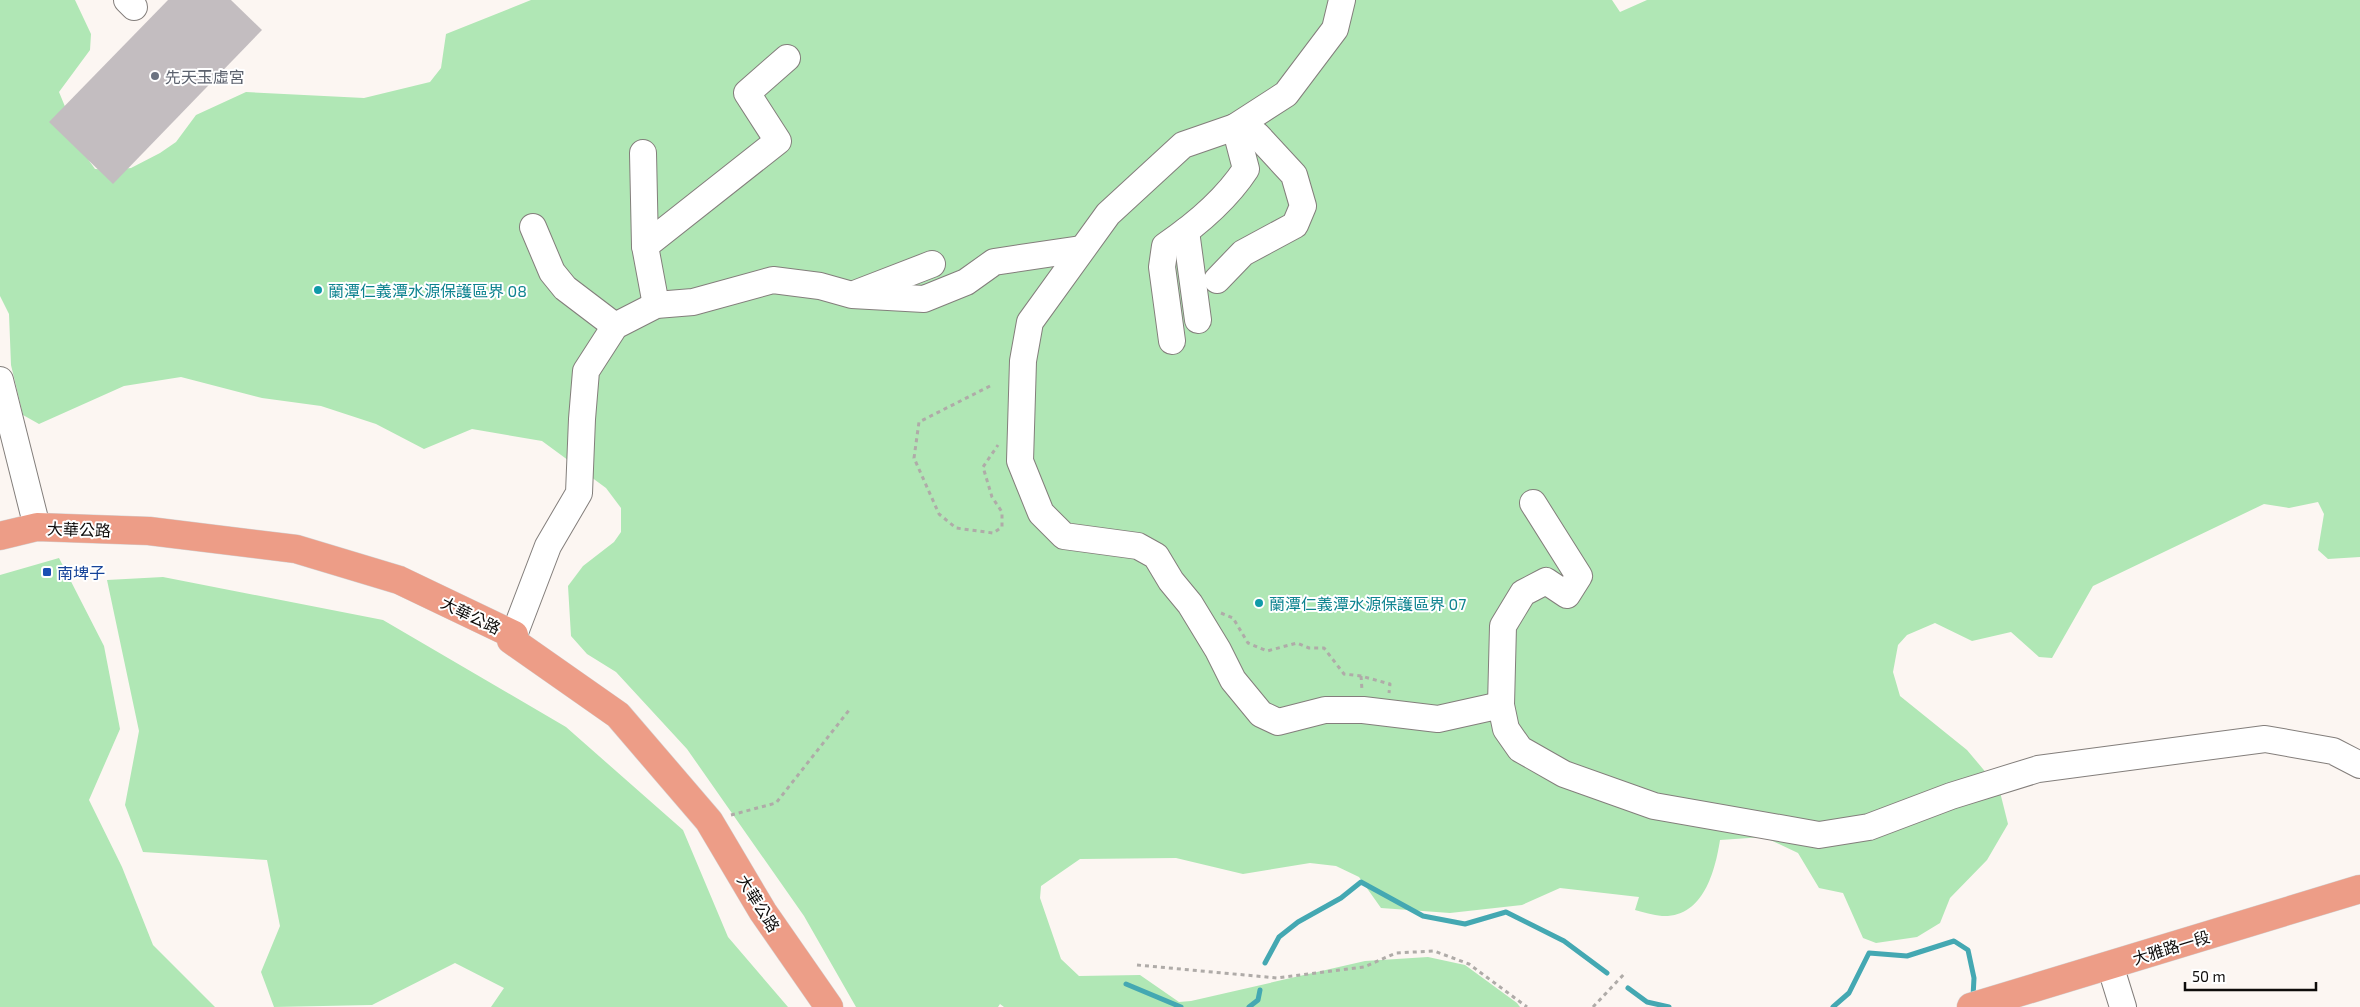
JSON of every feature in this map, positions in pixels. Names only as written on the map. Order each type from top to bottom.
[{"type":"main road","name":"大華公路","points":[[0,536],[37,527],[149,531],[296,549],[399,580],[514,635],[511,640],[618,715],[709,821],[762,912],[829,1007]]},
{"type":"main road","name":"大雅路一段","points":[[1976,1006],[2360,889]]},
{"type":"street","points":[[1342,0],[1335,29],[1286,94],[1234,127],[1183,145],[1108,214],[1030,322],[1023,361],[1020,461],[1041,513],[1064,536],[1138,546],[1156,556],[1171,581],[1190,604],[1218,650],[1232,680],[1261,714],[1278,722],[1325,710],[1388,713],[1438,719],[1502,705]]},
{"type":"street","points":[[645,246],[778,141],[747,93],[788,58]]},
{"type":"street","points":[[1172,341],[1162,267],[1165,246],[1186,231],[1231,191],[1246,169],[1234,127]]},
{"type":"street","points":[[1217,280],[1243,253],[1295,226],[1303,206],[1294,175],[1257,135],[1234,127]]},
{"type":"street","points":[[643,153],[645,246],[656,305]]},
{"type":"street","points":[[532,227],[552,272],[565,288],[615,326]]},
{"type":"street","points":[[1186,231],[1198,320]]},
{"type":"street","points":[[514,635],[548,546],[580,492],[582,420],[586,371],[615,326],[656,305],[693,302],[773,280],[820,286],[852,295],[924,300],[966,282],[994,262],[1081,249]]},
{"type":"street","points":[[852,295],[932,264]]},
{"type":"street","points":[[0,380],[37,527]]},
{"type":"street","points":[[1533,503],[1579,576],[1567,595],[1546,581],[1523,593],[1503,626],[1502,705],[1506,729],[1520,749],[1564,774],[1654,806],[1818,835],[1870,828],[1951,796],[2038,769],[2255,740],[2265,739],[2333,751],[2360,765]]},
{"type":"street","points":[[2110,965],[2123,1007]]},
{"type":"path","points":[[990,386],[919,422],[914,458],[939,514],[956,528],[993,533],[1002,526],[1002,512],[992,496],[983,467],[1022,415]]},
{"type":"path","points":[[1190,604],[1213,598],[1220,612],[1233,618],[1248,643],[1267,651],[1297,643],[1309,648],[1324,648],[1344,674],[1361,676],[1390,684],[1388,713]]},
{"type":"path","points":[[709,821],[776,803],[850,709]]},
{"type":"path","points":[[1137,965],[1278,978],[1364,967],[1396,953],[1434,950],[1469,964],[1527,1007]]},
{"type":"path","points":[[1593,1007],[1626,972]]},
{"type":"green space","points":[[0,0],[75,0],[91,34],[90,50],[59,92],[85,155],[95,169],[112,170],[131,168],[160,153],[176,142],[196,115],[246,92],[364,98],[430,82],[441,68],[446,34],[531,0],[1612,0],[1620,12],[1647,0],[2360,0],[2360,557],[2328,559],[2318,550],[2324,514],[2318,502],[2289,508],[2264,504],[2093,586],[2052,658],[2039,657],[2011,632],[1972,641],[1935,623],[1907,635],[1898,645],[1893,672],[1900,696],[1967,750],[1999,788],[2008,824],[1987,860],[1950,898],[1940,923],[1917,937],[1876,943],[1863,938],[1843,893],[1819,888],[1798,853],[1764,837],[1720,840],[1715,866],[1705,891],[1688,909],[1676,915],[1662,916],[1635,910],[1639,897],[1560,888],[1522,905],[1450,913],[1381,908],[1359,877],[1336,866],[1310,863],[1243,874],[1176,858],[1080,859],[1041,886],[1040,898],[1061,959],[1079,976],[1140,975],[1179,1002],[1191,1001],[1365,961],[1428,957],[1465,965],[1520,1007],[1004,1007],[1000,1004],[998,1007],[856,1007],[804,916],[687,749],[616,672],[587,654],[571,636],[568,586],[583,566],[614,542],[621,532],[621,508],[606,488],[542,441],[472,429],[424,449],[376,424],[321,406],[262,398],[181,377],[124,386],[39,424],[23,415],[11,365],[9,314],[0,296]]},
{"type":"green space","points":[[59,558],[104,646],[120,729],[89,800],[122,867],[153,945],[215,1007],[0,1007],[0,575]]},
{"type":"green space","points":[[163,577],[383,620],[566,727],[683,830],[728,937],[788,1007],[491,1007],[504,988],[455,963],[372,1005],[274,1007],[261,972],[280,926],[267,860],[143,852],[125,805],[139,731],[107,580]]},
{"type":"building","name":"先天玉虛宮","points":[[168,0],[231,0],[262,30],[113,184],[49,122]]},
{"type":"waterway","points":[[1265,963],[1279,937],[1298,922],[1341,898],[1361,882],[1423,916],[1465,924],[1506,912],[1564,941],[1607,973]]},
{"type":"waterway","points":[[1833,1007],[1849,993],[1869,953],[1907,956],[1954,941],[1968,950],[1974,978],[1973,997]]},
{"type":"waterway","points":[[1126,984],[1181,1007]]},
{"type":"waterway","points":[[1628,988],[1647,1002],[1669,1007]]},
{"type":"waterway","points":[[1249,1007],[1258,1000],[1260,990]]},
{"type":"place","name":"先天玉虛宮","points":[[155,76]]},
{"type":"place","name":"蘭潭仁義潭水源保護區界 08","points":[[318,290]]},
{"type":"place","name":"南埤子","points":[[47,572]]},
{"type":"place","name":"蘭潭仁義潭水源保護區界 07","points":[[1259,603]]}]
